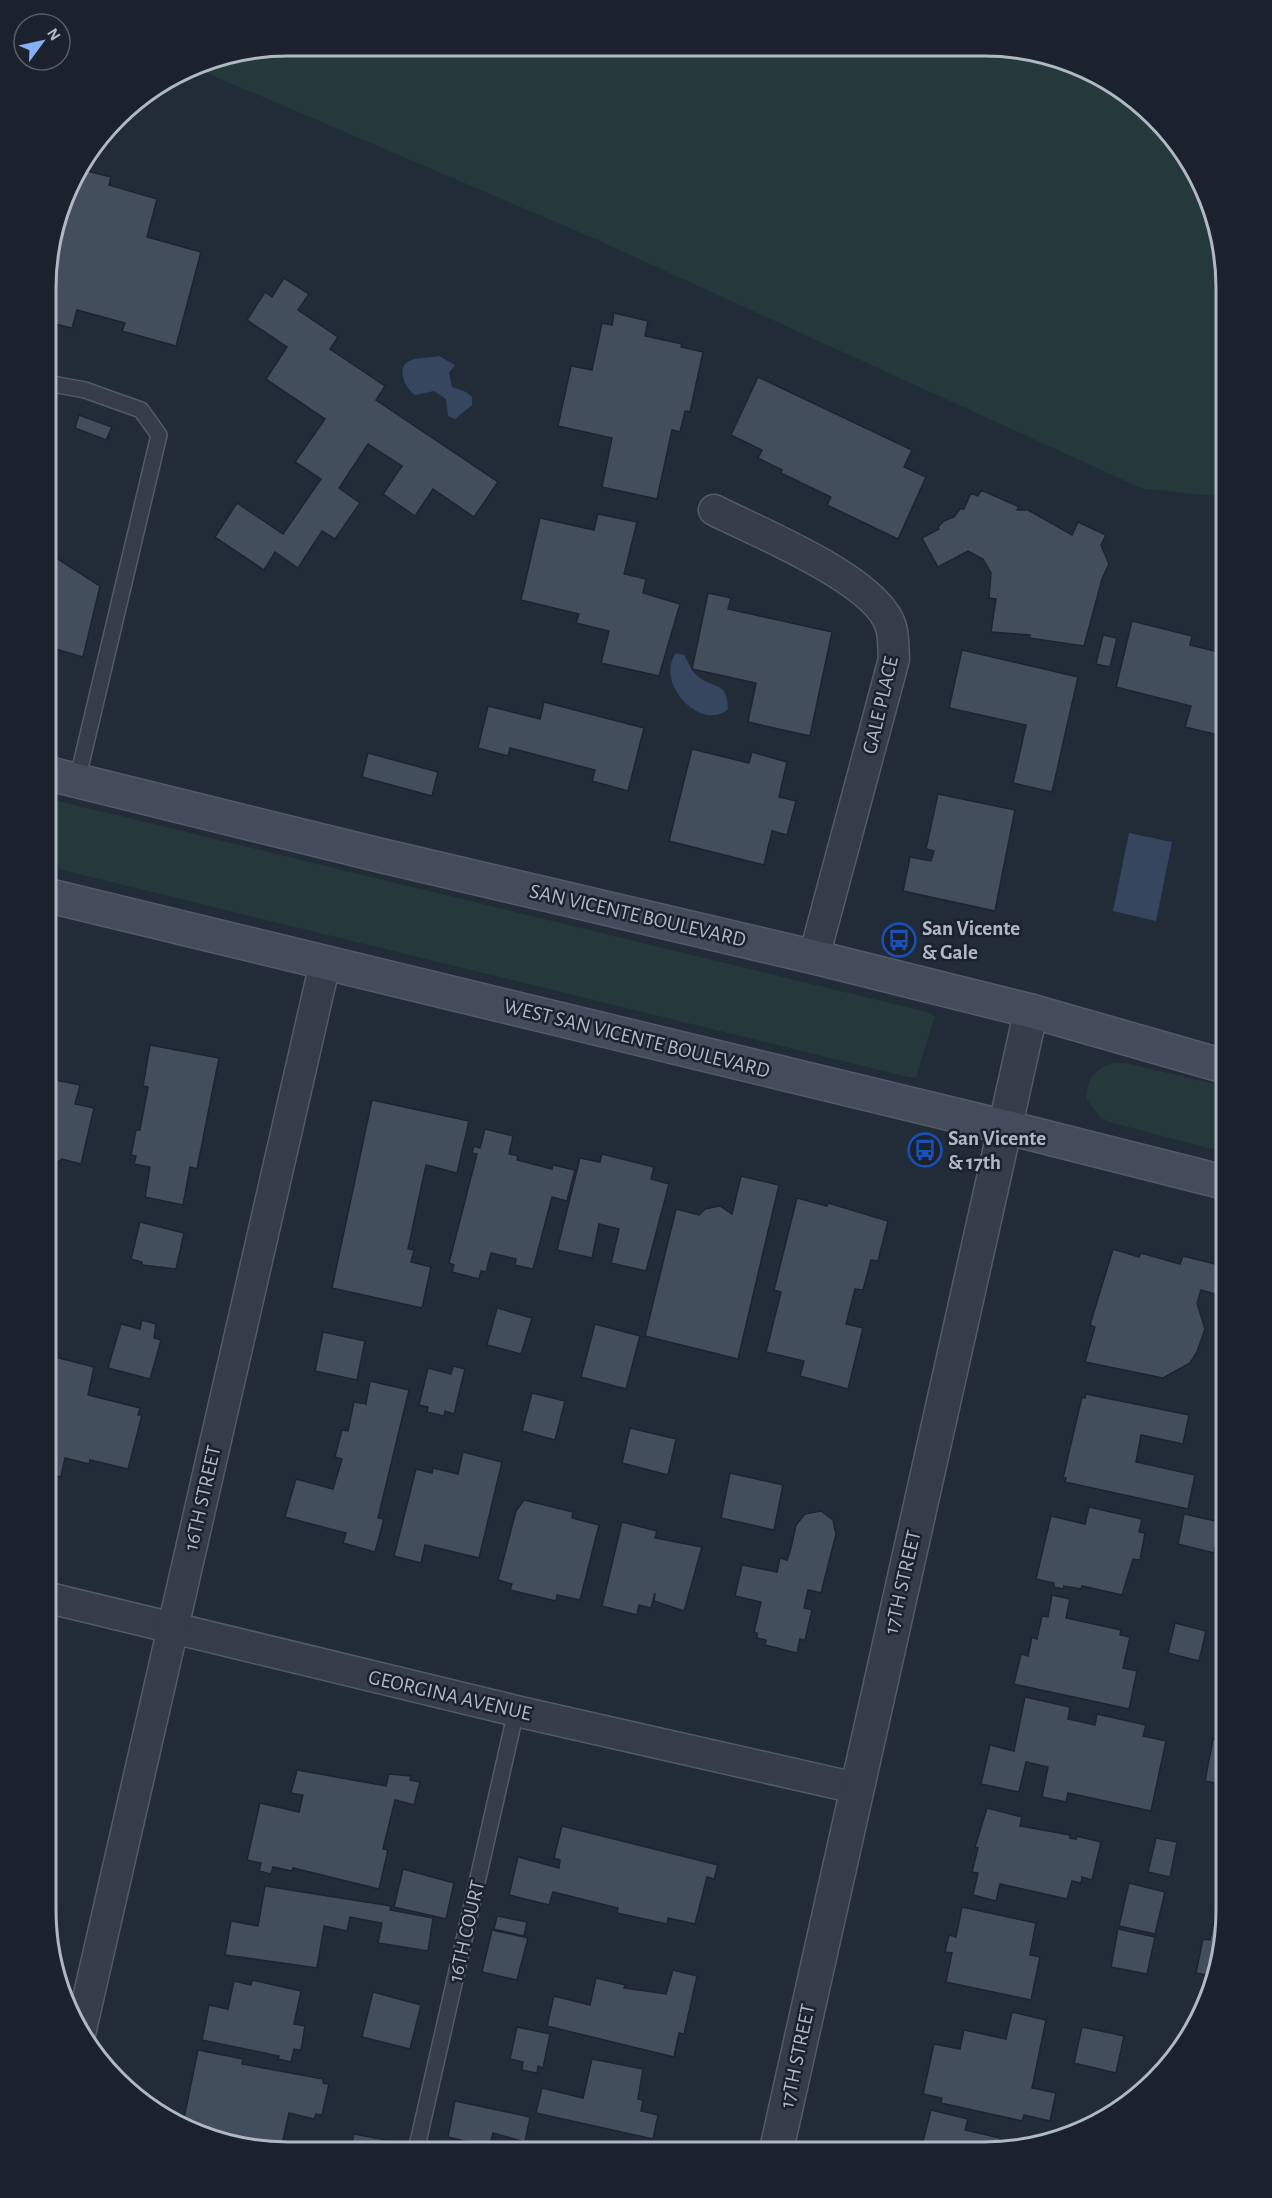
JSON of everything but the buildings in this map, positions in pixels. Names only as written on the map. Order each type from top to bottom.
[{"type":"main road","name":"SAN VICENTE BOULEVARD","points":[[62,777],[379,855],[814,957],[1031,1011],[1216,1064]]},
{"type":"main road","name":"WEST SAN VICENTE BOULEVARD","points":[[56,897],[1216,1180]]},
{"type":"street","name":"GALE PLACE","points":[[714,510],[852,580],[877,603],[891,625],[894,659],[814,957]]},
{"type":"street","name":"16TH STREET","points":[[83,2020],[325,963]]},
{"type":"street","name":"17TH STREET","points":[[778,2142],[1031,1011]]},
{"type":"street","name":"GEORGINA AVENUE","points":[[56,1600],[516,1711],[856,1788]]},
{"type":"lane","points":[[56,385],[84,390],[141,410],[159,435],[62,777]]},
{"type":"lane","name":"16TH COURT","points":[[418,2142],[516,1711]]},
{"type":"shaded area","points":[[273,56],[999,56],[1044,63],[1073,73],[1126,103],[1159,135],[1169,146],[1193,185],[1204,213],[1215,257],[1216,273],[1216,496],[1143,489],[593,238],[203,72],[228,63]]},
{"type":"shaded area","points":[[56,800],[927,1012],[935,1016],[916,1077],[908,1077],[56,868]]},
{"type":"shaded area","points":[[1114,1063],[1126,1063],[1216,1084],[1216,1150],[1109,1122],[1100,1117],[1086,1099],[1090,1080],[1101,1068]]},
{"type":"water","points":[[439,356],[455,365],[449,373],[452,387],[472,397],[472,405],[455,419],[448,416],[446,399],[434,391],[415,395],[404,381],[404,365],[408,361]]},
{"type":"water","points":[[676,653],[684,655],[697,676],[723,690],[726,694],[728,709],[717,715],[706,715],[694,710],[684,701],[671,678],[671,665]]},
{"type":"water","points":[[1129,833],[1172,842],[1156,921],[1113,911]]},
{"type":"place","name":"San Vicente & Gale","points":[[899,940]]},
{"type":"place","name":"San Vicente & 17th","points":[[925,1150]]}]
